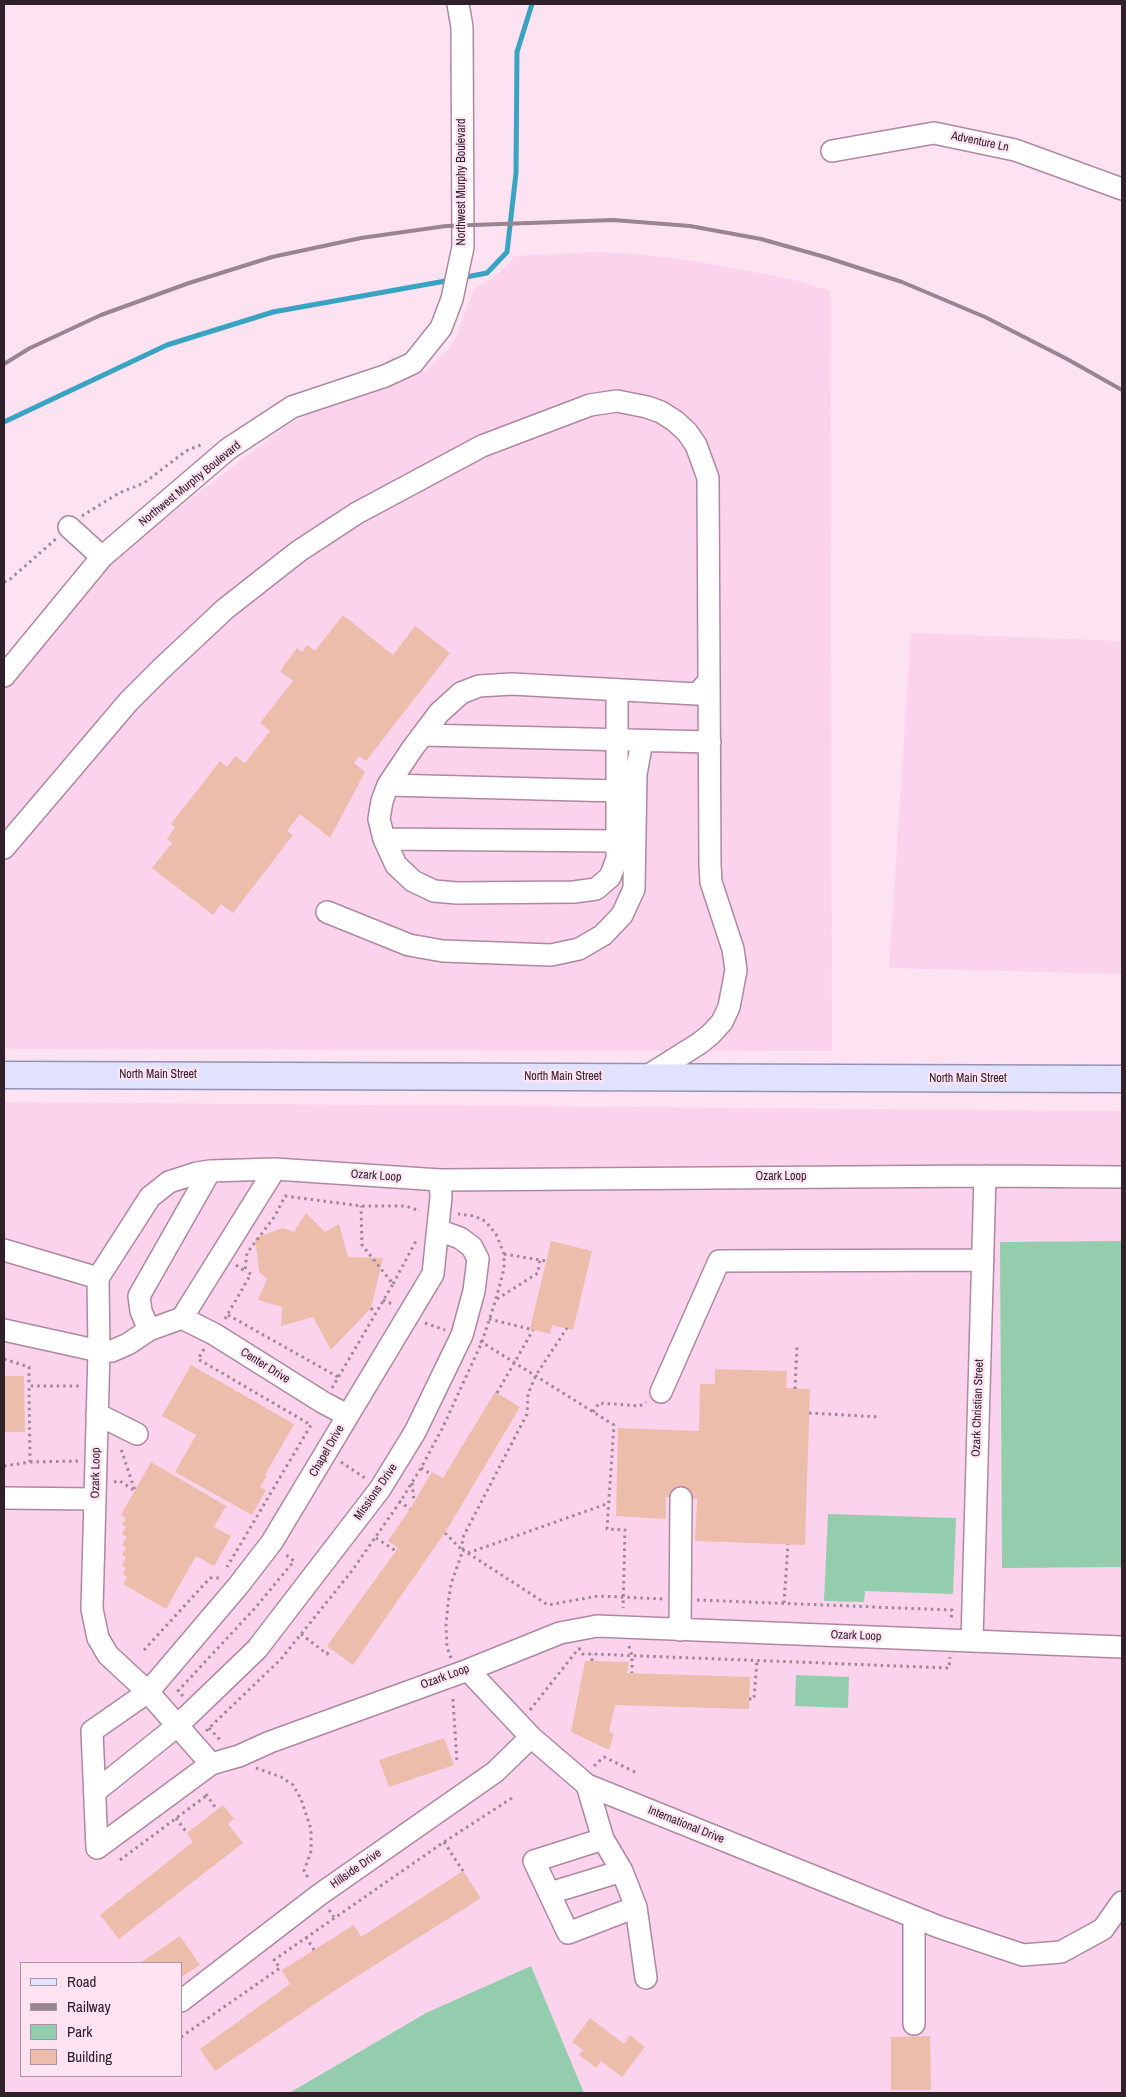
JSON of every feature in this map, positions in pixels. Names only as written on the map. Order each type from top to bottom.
[{"type":"main road","name":"North Main Street","points":[[4,1075],[1122,1080]]},
{"type":"street","name":"Northwest Murphy Boulevard","points":[[4,676],[102,557],[228,449],[292,407],[385,376],[413,363],[441,328],[452,299],[463,247],[462,27],[458,4]]},
{"type":"street","name":"Adventure Ln","points":[[832,151],[934,133],[1016,150],[1122,189]]},
{"type":"street","points":[[4,848],[129,701],[225,609],[299,551],[357,513],[482,446],[590,405],[617,401],[632,403],[661,412],[687,432],[704,462],[708,478],[710,865],[711,882],[733,949],[736,970],[730,1007],[722,1022],[712,1034],[646,1077]]},
{"type":"street","points":[[69,527],[102,557]]},
{"type":"street","points":[[617,691],[617,859],[610,876],[596,889],[574,892],[457,893],[434,891],[413,881],[396,865],[384,839],[379,818],[382,801],[388,785],[439,713],[461,693],[479,686],[512,684],[697,694],[710,681]]},
{"type":"street","points":[[423,735],[710,742]]},
{"type":"street","points":[[327,912],[409,945],[443,951],[551,955],[579,949],[603,935],[622,915],[634,889],[636,774],[642,741]]},
{"type":"street","points":[[388,785],[617,791]]},
{"type":"street","points":[[384,839],[618,841]]},
{"type":"street","points":[[4,1330],[99,1351],[112,1350],[128,1344],[149,1330],[182,1318],[275,1169]]},
{"type":"street","name":"Ozark Loop","points":[[1122,1177],[985,1176],[440,1180],[275,1169],[210,1171],[169,1182],[150,1197],[98,1278],[99,1351],[92,1609],[98,1638],[108,1655],[148,1692],[211,1764],[239,1756],[459,1664],[560,1633],[597,1626],[1122,1647]]},
{"type":"street","points":[[149,1330],[141,1311],[139,1296],[210,1171]]},
{"type":"street","name":"Ozark Christian Street","points":[[972,1640],[985,1176]]},
{"type":"street","name":"Chapel Drive","points":[[96,1791],[92,1731],[148,1692],[238,1586],[272,1542],[433,1274],[441,1198],[440,1180]]},
{"type":"street","name":"Missions Drive","points":[[96,1791],[177,1726],[257,1650],[380,1489],[415,1432],[462,1335],[474,1291],[478,1259],[472,1247],[460,1238],[438,1230]]},
{"type":"street","points":[[4,1250],[98,1278]]},
{"type":"street","points":[[661,1392],[719,1261],[983,1260]]},
{"type":"street","name":"Center Drive","points":[[182,1318],[214,1334],[347,1415]]},
{"type":"street","points":[[97,1414],[128,1439]]},
{"type":"street","points":[[4,1498],[96,1492]]},
{"type":"street","points":[[680,1630],[681,1498]]},
{"type":"street","name":"International Drive","points":[[459,1664],[531,1737],[588,1778],[939,1927],[1023,1955],[1061,1952],[1103,1929],[1122,1902]]},
{"type":"street","name":"Hillside Drive","points":[[182,2000],[319,1895],[495,1772],[531,1737]]},
{"type":"street","points":[[96,1791],[96,1848],[211,1764]]},
{"type":"street","points":[[588,1778],[603,1839],[622,1871],[636,1907],[646,1978]]},
{"type":"street","points":[[603,1839],[534,1861],[568,1933],[636,1907]]},
{"type":"street","points":[[550,1893],[622,1871]]},
{"type":"street","points":[[914,1917],[914,2024]]},
{"type":"path","points":[[361,1206],[362,1245],[392,1284]]},
{"type":"path","points":[[144,1650],[210,1578],[220,1579],[419,1237]]},
{"type":"path","points":[[504,1254],[546,1261]]},
{"type":"path","points":[[496,1299],[538,1273],[540,1259]]},
{"type":"path","points":[[244,1271],[251,1274],[228,1315],[198,1358],[311,1425]]},
{"type":"path","points":[[383,1300],[430,1326],[482,1342],[614,1425],[607,1529],[624,1530],[622,1598]]},
{"type":"path","points":[[371,1308],[376,1313]]},
{"type":"path","points":[[228,1315],[338,1377]]},
{"type":"path","points":[[489,1319],[532,1330],[497,1393]]},
{"type":"path","points":[[459,1664],[447,1647],[446,1624],[450,1584],[463,1550],[462,1539],[527,1414],[528,1394],[536,1375],[566,1328]]},
{"type":"path","points":[[795,1389],[797,1347]]},
{"type":"path","points":[[4,1359],[29,1367],[30,1462]]},
{"type":"path","points":[[29,1386],[98,1386]]},
{"type":"path","points":[[593,1412],[599,1403],[640,1406],[661,1392]]},
{"type":"path","points":[[809,1413],[880,1417]]},
{"type":"path","points":[[303,1436],[410,1509]]},
{"type":"path","points":[[96,1492],[120,1482],[134,1491],[128,1439]]},
{"type":"path","points":[[4,1466],[30,1462],[96,1460]]},
{"type":"path","points":[[421,1468],[431,1474]]},
{"type":"path","points":[[412,1482],[414,1502]]},
{"type":"path","points":[[205,1731],[281,1659],[376,1538],[400,1502]]},
{"type":"path","points":[[467,1553],[609,1502]]},
{"type":"path","points":[[209,1728],[178,1692],[256,1607],[294,1561],[251,1527]]},
{"type":"path","points":[[445,1533],[467,1553],[548,1605],[598,1596],[952,1610],[949,1668],[582,1654],[575,1642]]},
{"type":"path","points":[[376,1538],[396,1551]]},
{"type":"path","points":[[784,1603],[788,1544]]},
{"type":"path","points":[[301,1634],[327,1654],[331,1649]]},
{"type":"path","points":[[526,1715],[579,1648]]},
{"type":"path","points":[[592,1654],[592,1661]]},
{"type":"path","points":[[632,1656],[632,1673]]},
{"type":"path","points":[[749,1699],[754,1699],[757,1660]]},
{"type":"path","points":[[453,1699],[456,1763]]},
{"type":"path","points":[[588,1778],[604,1757],[637,1773]]},
{"type":"path","points":[[250,1765],[287,1781],[293,1785],[301,1799],[311,1829],[311,1851],[304,1871],[334,1917]]},
{"type":"path","points":[[120,1860],[206,1796],[217,1810]]},
{"type":"path","points":[[182,2036],[280,1968],[274,1960],[444,1842],[512,1798]]},
{"type":"path","points":[[176,1818],[186,1833]]},
{"type":"path","points":[[444,1842],[463,1870]]},
{"type":"path","points":[[306,1937],[314,1950]]},
{"type":"shaded area","points":[[596,252],[638,254],[695,261],[791,279],[830,291],[832,1051],[4,1049],[4,690],[100,575],[144,535],[279,431],[302,417],[327,406],[426,370],[445,353],[456,337],[474,289],[494,277],[508,265],[514,256]]},
{"type":"shaded area","points":[[911,633],[1122,641],[1122,974],[889,968]]},
{"type":"shaded area","points":[[4,1102],[1122,1111],[1122,2093],[584,2093],[530,1967],[426,2013],[289,2093],[4,2093]]},
{"type":"green space","points":[[1122,1241],[1122,1567],[1002,1568],[1000,1242]]},
{"type":"green space","points":[[828,1514],[956,1518],[953,1594],[865,1591],[864,1602],[824,1601]]},
{"type":"green space","points":[[796,1675],[849,1677],[848,1708],[795,1706]]},
{"type":"green space","points":[[531,1966],[584,2093],[289,2093],[426,2013]]},
{"type":"building","points":[[343,615],[393,655],[415,626],[450,653],[366,761],[359,756],[354,763],[365,772],[330,838],[300,814],[287,831],[293,835],[233,913],[221,904],[213,915],[152,868],[172,843],[167,839],[175,827],[171,824],[220,761],[227,767],[235,756],[245,763],[270,731],[260,723],[293,681],[280,671],[297,648],[302,652],[307,645],[315,651]]},
{"type":"building","points":[[306,1213],[325,1232],[339,1224],[348,1257],[383,1258],[371,1308],[331,1350],[313,1317],[281,1326],[282,1307],[258,1300],[267,1279],[259,1272],[255,1238],[283,1228],[294,1232]]},
{"type":"building","points":[[551,1241],[592,1251],[573,1330],[552,1325],[550,1334],[530,1329]]},
{"type":"building","points":[[191,1365],[294,1424],[265,1475],[267,1476],[260,1487],[266,1490],[252,1515],[175,1472],[196,1435],[162,1416]]},
{"type":"building","points":[[715,1369],[787,1371],[786,1388],[810,1389],[805,1545],[695,1541],[697,1499],[666,1497],[666,1519],[616,1516],[618,1428],[699,1431],[700,1384],[715,1384]]},
{"type":"building","points":[[4,1376],[24,1376],[25,1432],[4,1432]]},
{"type":"building","points":[[495,1392],[520,1407],[446,1531],[353,1665],[327,1646],[398,1548],[388,1541],[432,1472],[443,1478]]},
{"type":"building","points":[[151,1462],[226,1506],[214,1527],[231,1536],[214,1566],[196,1556],[166,1609],[123,1584],[127,1577],[123,1574],[126,1568],[122,1565],[126,1557],[122,1555],[126,1547],[122,1545],[127,1537],[122,1534],[126,1527],[122,1525],[126,1518],[121,1515]]},
{"type":"building","points":[[585,1661],[629,1662],[627,1673],[750,1677],[749,1709],[615,1705],[609,1732],[614,1734],[609,1750],[571,1732]]},
{"type":"building","points":[[444,1738],[454,1765],[389,1787],[379,1760]]},
{"type":"building","points":[[223,1805],[234,1819],[228,1824],[243,1843],[119,1939],[100,1915],[193,1842],[187,1833]]},
{"type":"building","points":[[463,1871],[481,1898],[345,1984],[215,2071],[200,2049],[290,1984],[282,1970],[354,1925],[361,1937]]},
{"type":"building","points":[[180,1936],[200,1965],[182,1976],[182,1962],[141,1962]]},
{"type":"building","points":[[590,2018],[624,2044],[630,2035],[645,2047],[622,2077],[601,2061],[596,2068],[579,2055],[583,2050],[572,2042]]},
{"type":"building","points":[[930,2036],[931,2090],[891,2090],[891,2037]]},
{"type":"waterway","points":[[461,278],[487,273],[507,252],[516,173],[517,52],[532,4]]},
{"type":"waterway","points":[[4,422],[167,345],[273,312],[451,280]]},
{"type":"railway","points":[[4,364],[30,348],[101,315],[189,283],[272,257],[361,238],[446,226],[613,220],[690,226],[761,239],[902,282],[985,317],[1122,390]]}]
